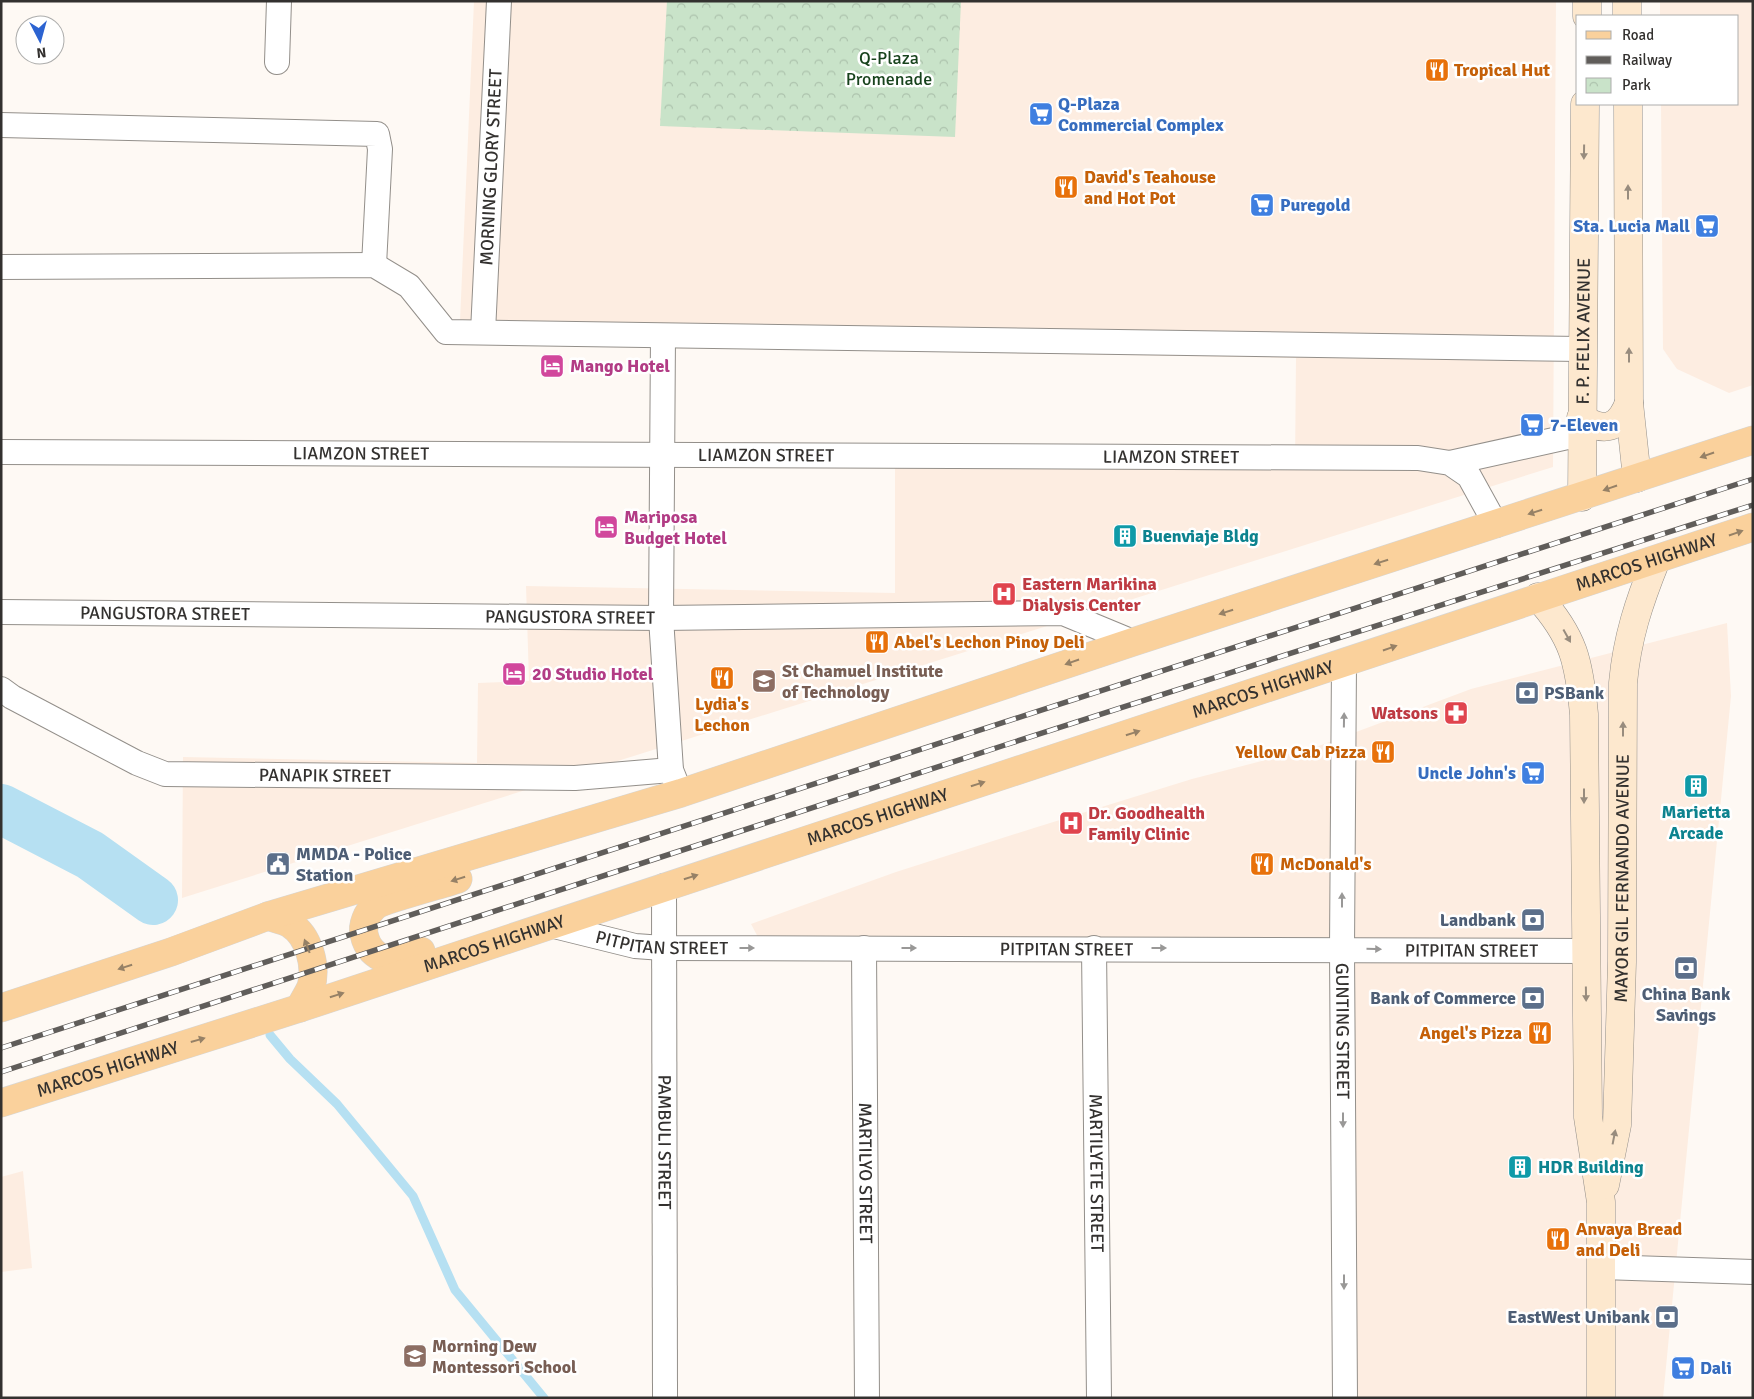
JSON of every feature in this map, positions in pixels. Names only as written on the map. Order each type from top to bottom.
[{"type":"main road","points":[[1587,1],[1587,15]]},
{"type":"main road","points":[[1627,1],[1627,15]]},
{"type":"main road","name":"F. P. FELIX AVENUE","points":[[1582,497],[1581,349],[1585,105]]},
{"type":"main road","points":[[1628,105],[1629,403],[1637,478]]},
{"type":"main road","points":[[1582,426],[1610,427],[1624,418],[1629,403]]},
{"type":"main road","points":[[1,1008],[171,952],[268,916],[676,782],[1133,642],[1753,440]]},
{"type":"main road","name":"MARCOS HIGHWAY","points":[[1,1103],[142,1056],[287,1012],[1753,527]]},
{"type":"main road","name":"MAYOR GIL FERNANDO AVENUE","points":[[1602,1202],[1617,1125],[1622,962],[1623,683],[1632,623],[1656,560]]},
{"type":"main road","name":"MAYOR GIL FERNANDO AVENUE","points":[[1538,598],[1562,627],[1571,644],[1580,673],[1584,714],[1588,1118],[1602,1202],[1601,1398]]},
{"type":"main road","points":[[664,886],[629,884],[388,961],[376,955],[367,947],[363,932],[366,918],[374,906],[651,818],[676,782]]},
{"type":"main road","points":[[268,916],[288,922],[297,928],[305,940],[314,968],[310,988],[287,1012]]},
{"type":"street","points":[[277,62],[279,1]]},
{"type":"street","name":"MORNING GLORY STREET","points":[[483,332],[499,1]]},
{"type":"street","points":[[1,125],[377,134],[380,149],[374,265]]},
{"type":"street","points":[[1,267],[374,265],[409,286],[446,332],[1581,349]]},
{"type":"street","points":[[663,336],[661,618],[676,782]]},
{"type":"street","points":[[1450,463],[1582,426]]},
{"type":"street","name":"LIAMZON STREET","points":[[1,452],[662,456],[1348,456],[1418,458],[1450,463],[1469,476],[1496,525]]},
{"type":"street","name":"PANGUSTORA STREET","points":[[1,612],[661,618],[1062,613],[1133,642]]},
{"type":"street","name":"GUNTING STREET","points":[[1344,663],[1342,949],[1345,1398]]},
{"type":"street","name":"PANAPIK STREET","points":[[1,689],[12,697],[137,763],[165,774],[575,778],[676,782]]},
{"type":"street","name":"PAMBULI STREET","points":[[664,886],[665,1398]]},
{"type":"street","name":"PITPITAN STREET","points":[[550,925],[635,946],[663,948],[1585,951]]},
{"type":"street","name":"MARTILYO STREET","points":[[864,948],[867,1398]]},
{"type":"street","name":"MARTILYETE STREET","points":[[1094,948],[1099,1398]]},
{"type":"street","points":[[1602,1267],[1753,1272]]},
{"type":"shaded area","points":[[474,1],[1556,1],[1553,467],[182,898],[183,757],[477,763],[478,683],[529,681],[526,586],[895,593],[895,466],[1295,465],[1296,358],[459,344]]},
{"type":"shaded area","name":"Sta. Lucia Mall","points":[[1660,1],[1753,1],[1753,385],[1729,393],[1677,369],[1663,349],[1661,105],[1739,105],[1739,15],[1660,15]]},
{"type":"shaded area","points":[[1727,623],[1731,696],[1663,1398],[1347,1398],[1346,940],[767,954],[751,924],[896,872],[1034,828],[1192,779],[1316,747],[1471,689]]},
{"type":"shaded area","points":[[23,1171],[32,1268],[1,1272],[1,1177]]},
{"type":"green space","name":"Q-Plaza Promenade","points":[[667,1],[961,1],[955,137],[660,126]]},
{"type":"waterway","points":[[1,809],[90,855],[153,900]]},
{"type":"waterway","points":[[270,1035],[290,1059],[337,1104],[413,1196],[455,1290],[544,1398]]},
{"type":"railway","points":[[1,1048],[1753,479]]},
{"type":"railway","points":[[1,1072],[1005,745],[1753,505]]},
{"type":"place","name":"Tropical Hut","points":[[1437,70]]},
{"type":"place","name":"Q-Plaza Commercial Complex","points":[[1041,114]]},
{"type":"place","name":"David's Teahouse and Hot Pot","points":[[1066,187]]},
{"type":"place","name":"Puregold","points":[[1262,205]]},
{"type":"place","name":"Sta. Lucia Mall","points":[[1707,226]]},
{"type":"place","name":"Mango Hotel","points":[[552,366]]},
{"type":"place","name":"7-Eleven","points":[[1532,425]]},
{"type":"place","name":"Mariposa Budget Hotel","points":[[606,527]]},
{"type":"place","name":"Buenviaje Bldg","points":[[1125,536]]},
{"type":"place","name":"Eastern Marikina Dialysis Center","points":[[1004,594]]},
{"type":"place","name":"Abel's Lechon Pinoy Deli","points":[[877,642]]},
{"type":"place","name":"20 Studio Hotel","points":[[514,674]]},
{"type":"place","name":"Lydia's Lechon","points":[[722,678]]},
{"type":"place","name":"St Chamuel Institute of Technology","points":[[764,681]]},
{"type":"place","name":"PSBank","points":[[1527,693]]},
{"type":"place","name":"Watsons","points":[[1456,713]]},
{"type":"place","name":"Yellow Cab Pizza","points":[[1383,752]]},
{"type":"place","name":"Uncle John's","points":[[1533,773]]},
{"type":"place","name":"Marietta Arcade","points":[[1696,786]]},
{"type":"place","name":"Dr. Goodhealth Family Clinic","points":[[1071,823]]},
{"type":"place","name":"MMDA - Police Station","points":[[278,864]]},
{"type":"place","name":"McDonald's","points":[[1262,864]]},
{"type":"place","name":"Landbank","points":[[1533,920]]},
{"type":"place","name":"China Bank Savings","points":[[1686,968]]},
{"type":"place","name":"Bank of Commerce","points":[[1533,998]]},
{"type":"place","name":"Angel's Pizza","points":[[1540,1033]]},
{"type":"place","name":"HDR Building","points":[[1520,1167]]},
{"type":"place","name":"Anvaya Bread and Deli","points":[[1558,1239]]},
{"type":"place","name":"EastWest Unibank","points":[[1667,1317]]},
{"type":"place","name":"Morning Dew Montessori School","points":[[415,1356]]},
{"type":"place","name":"Dali","points":[[1683,1368]]}]
